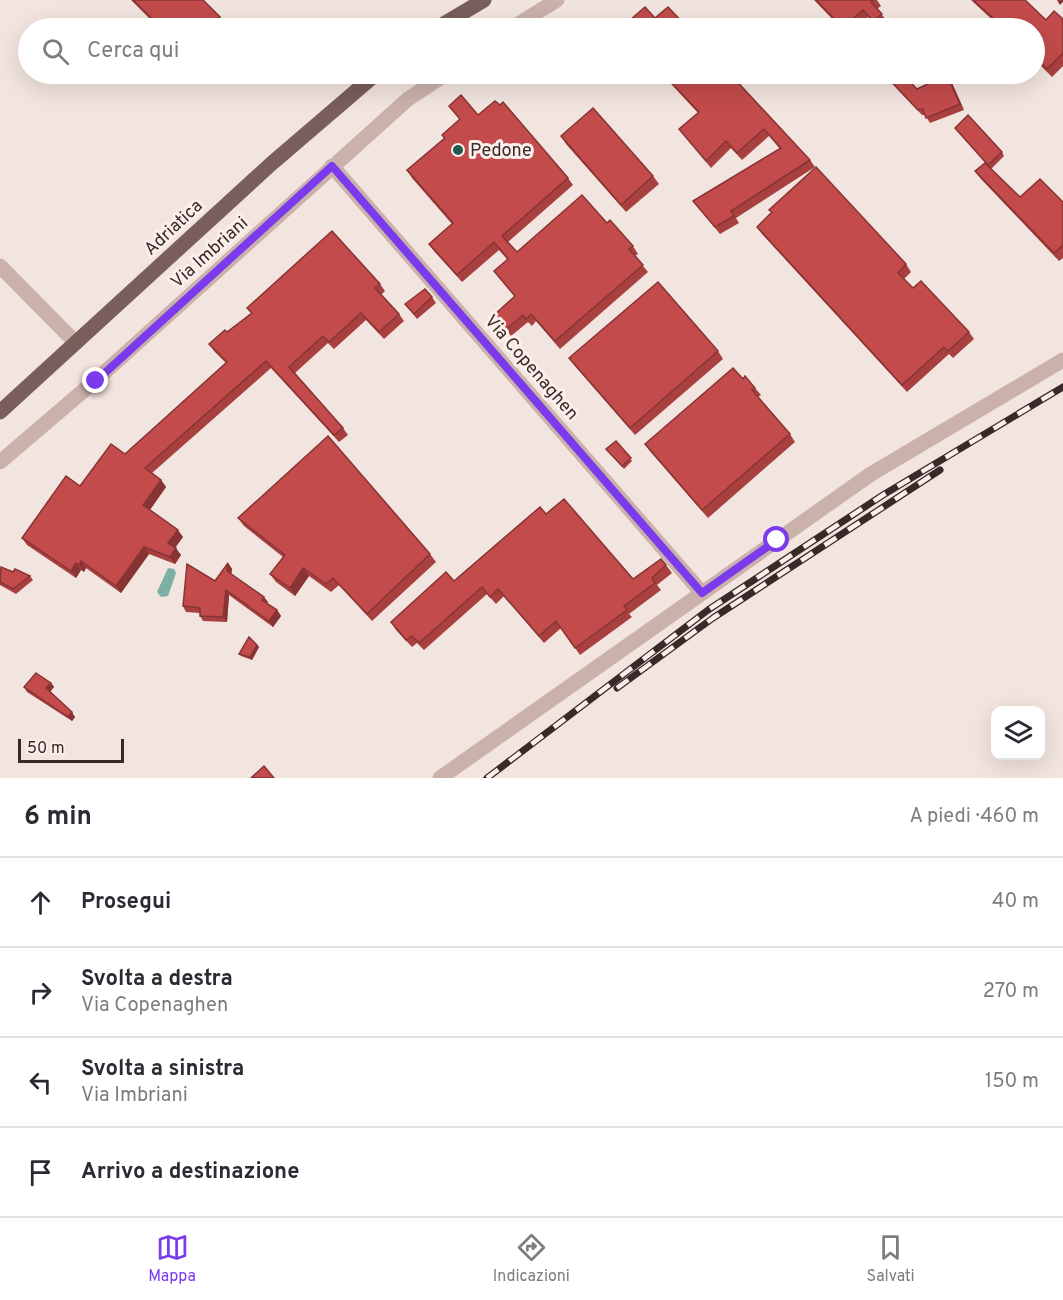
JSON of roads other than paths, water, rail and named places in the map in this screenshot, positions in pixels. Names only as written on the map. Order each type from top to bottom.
[{"type":"main road","points":[[454,18],[484,0]]},
{"type":"main road","name":"Adriatica","points":[[0,412],[271,164],[364,84]]},
{"type":"street","points":[[528,18],[557,0]]},
{"type":"street","name":"Via Imbriani","points":[[0,462],[96,381],[408,99],[431,84]]},
{"type":"street","name":"Via Copenaghen","points":[[332,166],[702,593]]},
{"type":"street","points":[[0,266],[76,343]]},
{"type":"street","points":[[440,778],[870,474],[1063,360]]},
{"type":"water","points":[[168,568],[174,569],[176,573],[168,596],[161,597],[157,592]]},
{"type":"railway","points":[[487,778],[708,610],[883,495],[1063,387]]},
{"type":"railway","points":[[617,688],[713,618],[940,470]]},
{"type":"place","name":"Pedone","points":[[458,150]]}]
